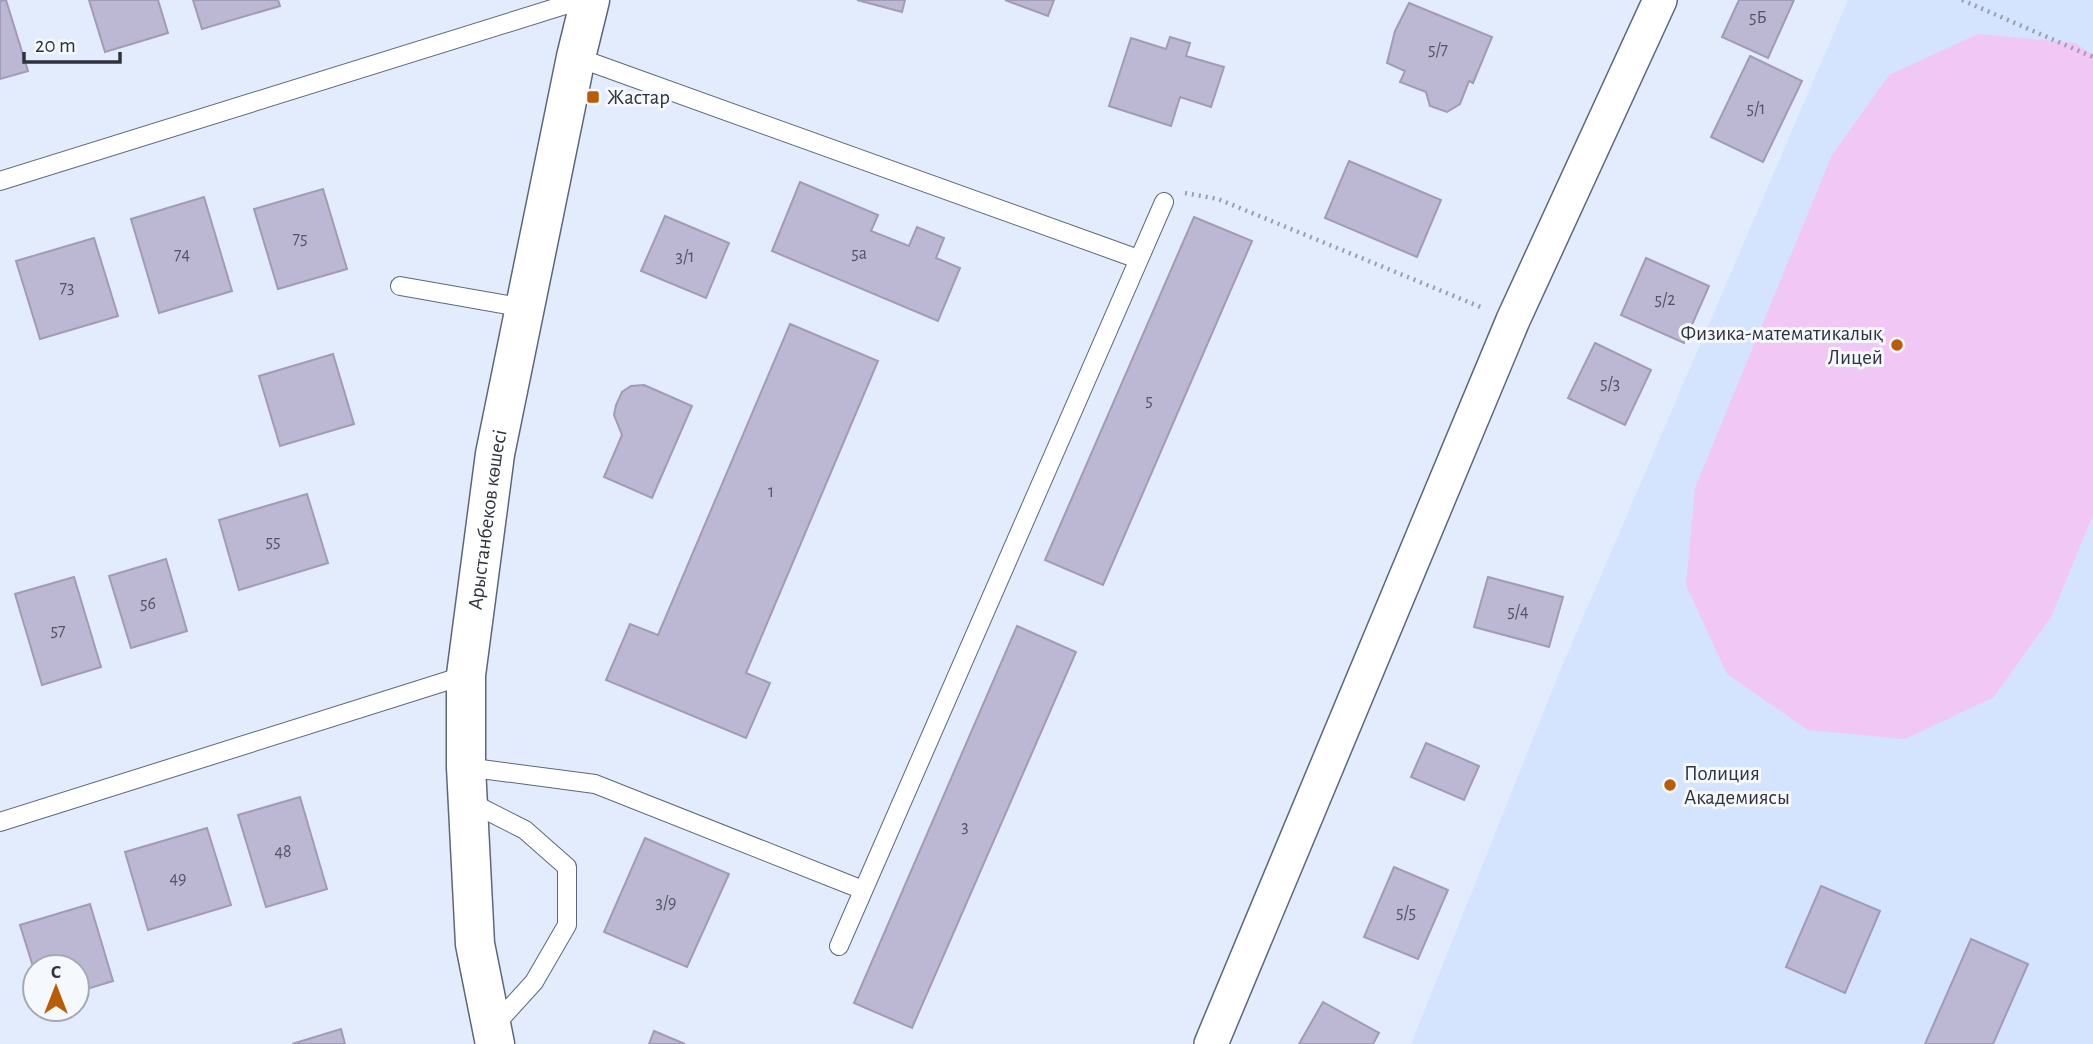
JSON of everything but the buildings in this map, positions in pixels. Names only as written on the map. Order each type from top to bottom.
[{"type":"street","name":"Арыстанбеков көшесі","points":[[494,1036],[475,944],[467,784],[466,675],[495,454],[590,0]]},
{"type":"street","points":[[1212,1044],[1513,320],[1660,0]]},
{"type":"lane","points":[[0,181],[580,0]]},
{"type":"lane","points":[[576,57],[1138,259]]},
{"type":"lane","points":[[839,946],[1164,202]]},
{"type":"lane","points":[[400,286],[525,308]]},
{"type":"lane","points":[[0,822],[466,675]]},
{"type":"lane","points":[[467,784],[595,784],[863,890]]},
{"type":"lane","points":[[467,784],[567,867],[567,925],[534,982],[494,1036]]},
{"type":"path","points":[[1962,0],[2093,57]]},
{"type":"path","points":[[1164,202],[1187,192],[1218,199],[1513,320]]},
{"type":"shaded area","name":"Физика-математикалық Лицей","points":[[1848,0],[2093,0],[2093,1044],[1411,1044],[1560,671]]},
{"type":"shaded area","name":"Физика-математикалық Лицей","points":[[1978,34],[2075,43],[2093,55],[2093,515],[2051,617],[1994,697],[1905,739],[1808,730],[1727,674],[1686,585],[1695,488],[1832,155],[1889,75]]},
{"type":"place","name":"Жастар","points":[[593,97]]},
{"type":"place","name":"Физика-математикалық Лицей","points":[[1897,345]]},
{"type":"place","name":"Полиция Академиясы","points":[[1670,785]]}]
